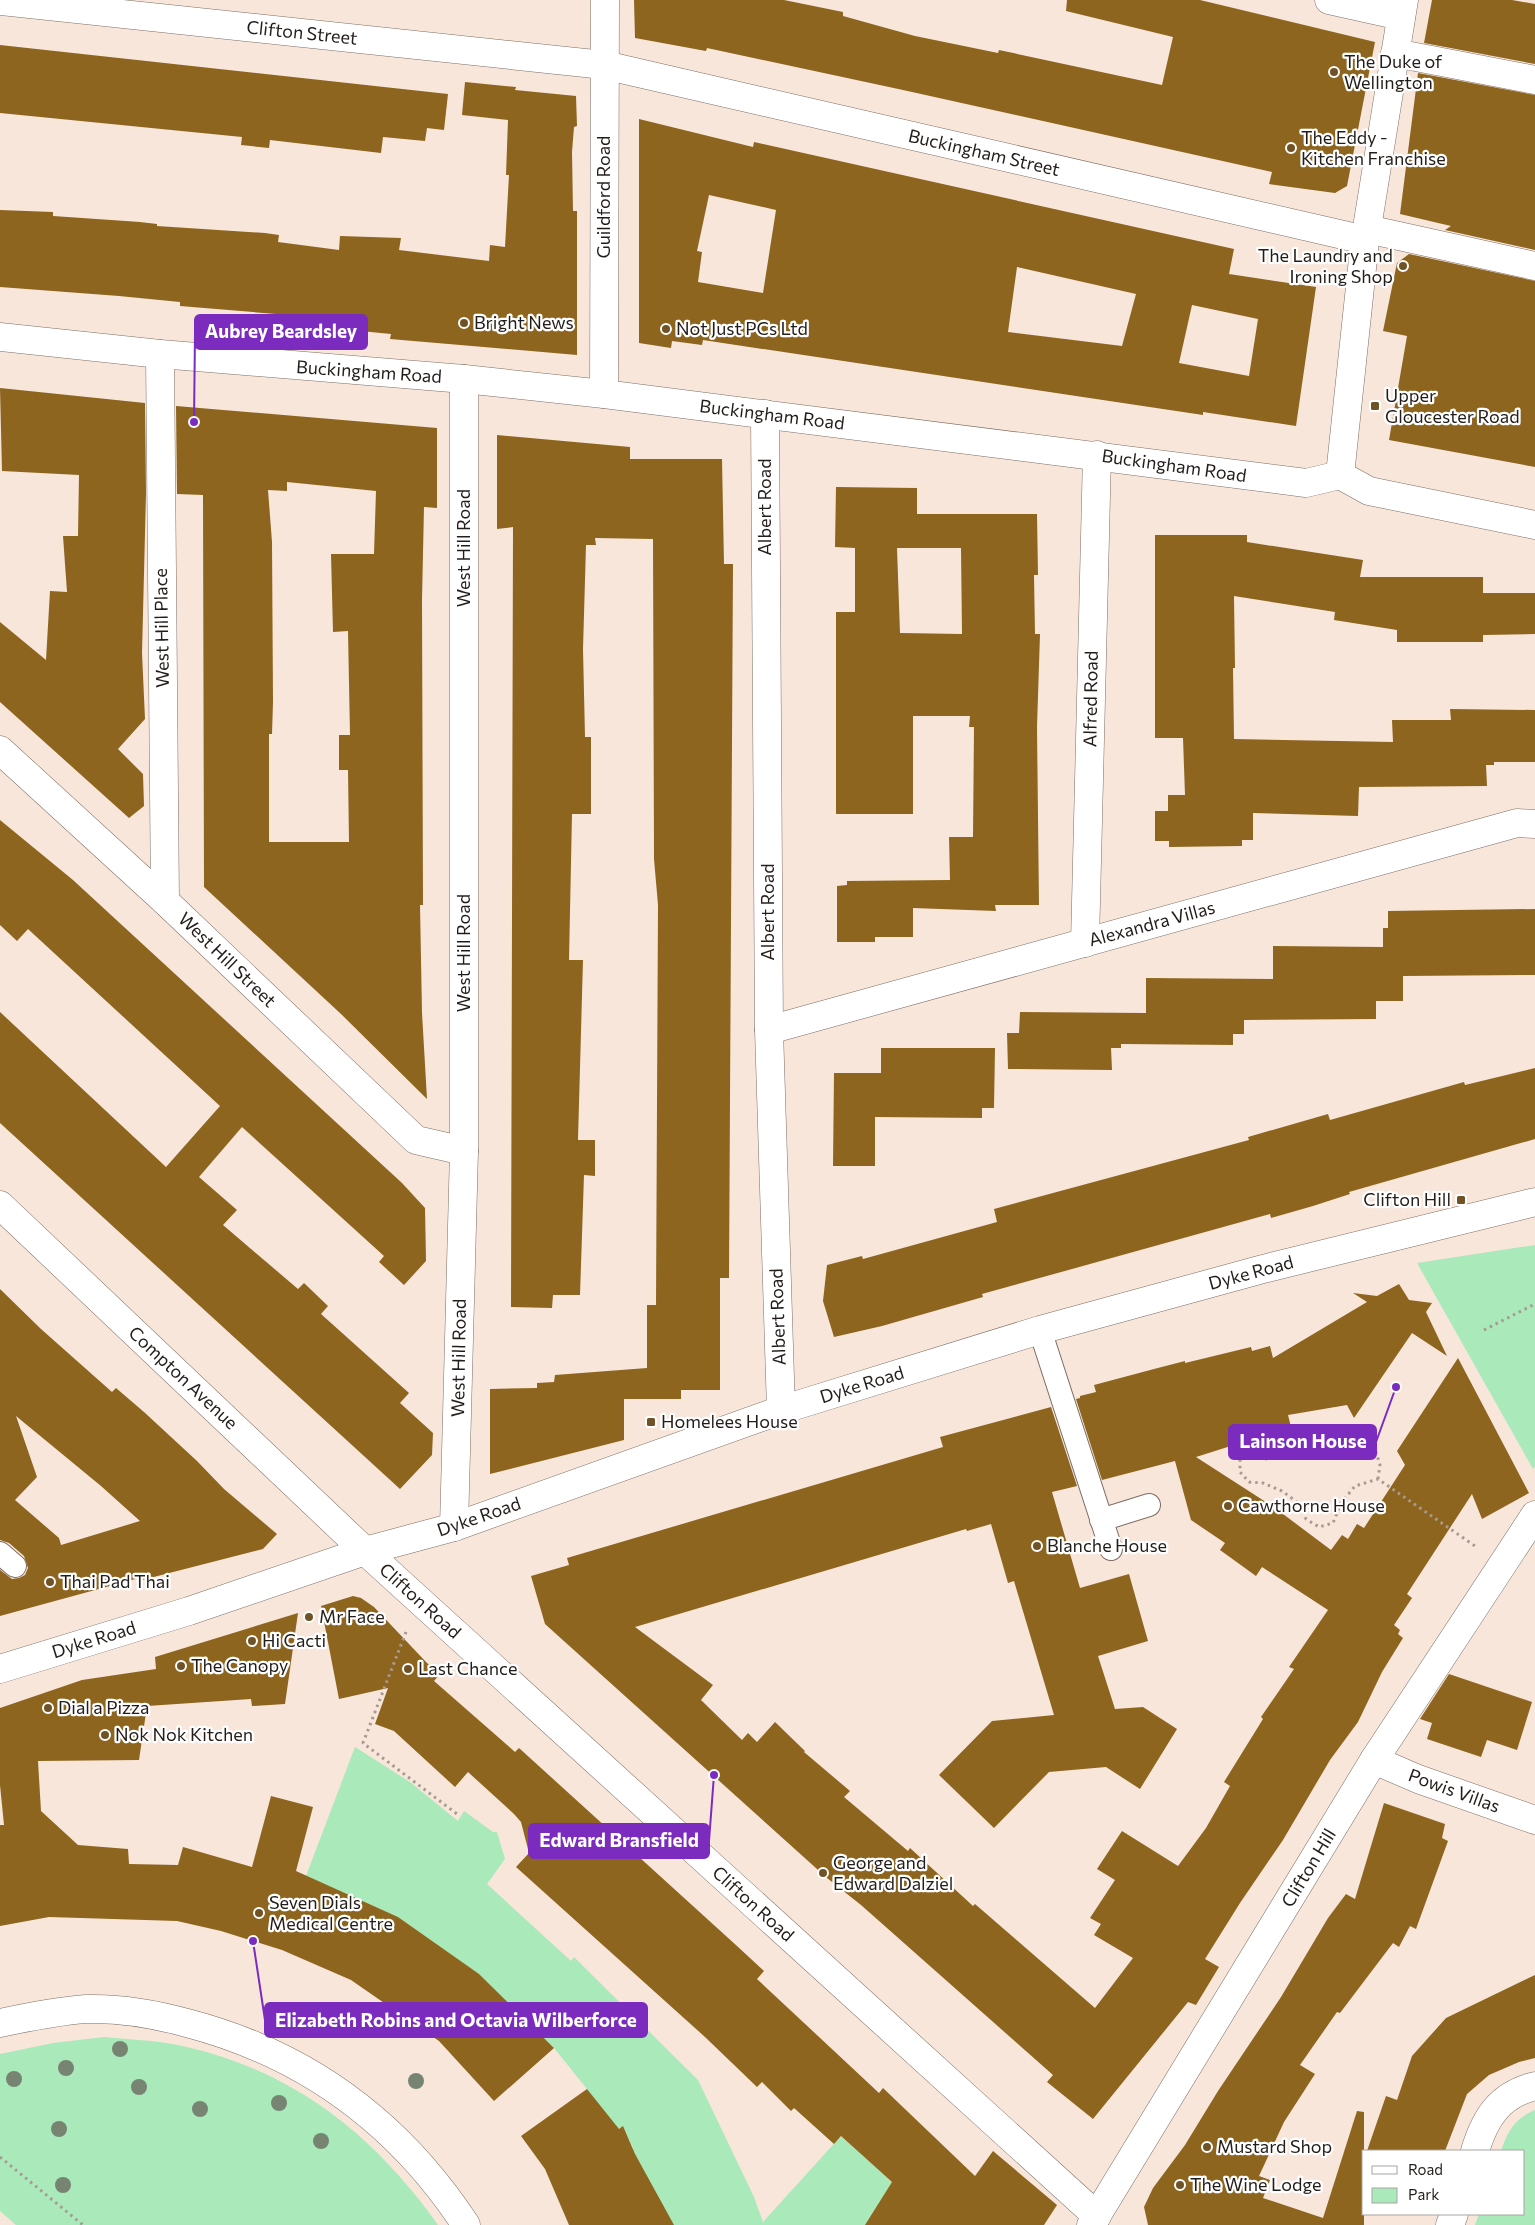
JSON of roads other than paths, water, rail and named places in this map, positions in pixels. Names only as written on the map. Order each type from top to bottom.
[{"type":"street","name":"Guildford Road","points":[[604,394],[605,0]]},
{"type":"street","points":[[1329,0],[1403,8],[1366,234],[1340,476],[1369,491],[1535,525]]},
{"type":"street","name":"Clifton Street","points":[[0,1],[604,65]]},
{"type":"street","points":[[1395,53],[1535,80]]},
{"type":"street","name":"Buckingham Street","points":[[604,65],[1366,234],[1535,266]]},
{"type":"street","name":"Buckingham Road","points":[[0,337],[160,354],[464,379],[604,394],[1306,483],[1340,476]]},
{"type":"street","name":"West Hill Place","points":[[160,354],[165,901]]},
{"type":"street","name":"West Hill Road","points":[[454,1527],[464,1151],[464,379]]},
{"type":"street","name":"Albert Road","points":[[765,414],[769,1030],[781,1410]]},
{"type":"street","name":"Alfred Road","points":[[1085,942],[1097,456]]},
{"type":"street","name":"West Hill Street","points":[[0,750],[165,901],[416,1140],[464,1151]]},
{"type":"street","name":"Alexandra Villas","points":[[769,1030],[1517,823],[1535,824]]},
{"type":"street","name":"Dyke Road","points":[[0,1669],[189,1611],[365,1551],[454,1527],[781,1410],[1040,1330],[1263,1269],[1535,1202]]},
{"type":"street","name":"Compton Avenue","points":[[0,1205],[365,1551]]},
{"type":"street","name":"Clifton Hill","points":[[1094,2220],[1374,1760],[1535,1515]]},
{"type":"street","name":"Clifton Road","points":[[365,1551],[1094,2220]]},
{"type":"street","name":"Powis Villas","points":[[1374,1760],[1418,1779],[1535,1820]]},
{"type":"street","points":[[0,2023],[38,2015],[87,2009],[135,2012],[208,2028],[275,2054],[325,2082],[360,2106],[391,2133],[433,2179],[466,2225]]},
{"type":"street","points":[[1474,2150],[1483,2127],[1500,2103],[1512,2094],[1535,2086]]},
{"type":"lane","points":[[1040,1330],[1111,1549]]},
{"type":"lane","points":[[1101,1520],[1149,1505]]},
{"type":"place","name":"The Duke of Wellington","points":[[1334,72]]},
{"type":"place","name":"The Eddy - Kitchen Franchise","points":[[1291,148]]},
{"type":"place","name":"The Laundry and Ironing Shop","points":[[1403,266]]},
{"type":"place","name":"Bright News","points":[[464,323]]},
{"type":"place","name":"Not Just PCs Ltd","points":[[666,329]]},
{"type":"place","name":"Upper Gloucester Road","points":[[1375,406]]},
{"type":"place","name":"Aubrey Beardsley","points":[[194,422]]},
{"type":"place","name":"Clifton Hill","points":[[1461,1200]]},
{"type":"place","name":"Lainson House","points":[[1396,1387]]},
{"type":"place","name":"Homelees House","points":[[651,1422]]},
{"type":"place","name":"Cawthorne House","points":[[1228,1506]]},
{"type":"place","name":"Blanche House","points":[[1037,1546]]},
{"type":"place","name":"Thai Pad Thai","points":[[50,1582]]},
{"type":"place","name":"Mr Face","points":[[309,1617]]},
{"type":"place","name":"Hi Cacti","points":[[252,1641]]},
{"type":"place","name":"The Canopy","points":[[181,1666]]},
{"type":"place","name":"Last Chance","points":[[408,1669]]},
{"type":"place","name":"Dial a Pizza","points":[[48,1708]]},
{"type":"place","name":"Nok Nok Kitchen","points":[[105,1735]]},
{"type":"place","name":"Edward Bransfield","points":[[714,1775]]},
{"type":"place","name":"George and Edward Dalziel","points":[[823,1873]]},
{"type":"place","name":"Seven Dials Medical Centre","points":[[259,1913]]},
{"type":"place","name":"Elizabeth Robins and Octavia Wilberforce","points":[[253,1941]]},
{"type":"place","name":"Mustard Shop","points":[[1207,2147]]},
{"type":"place","name":"The Wine Lodge","points":[[1180,2185]]}]
